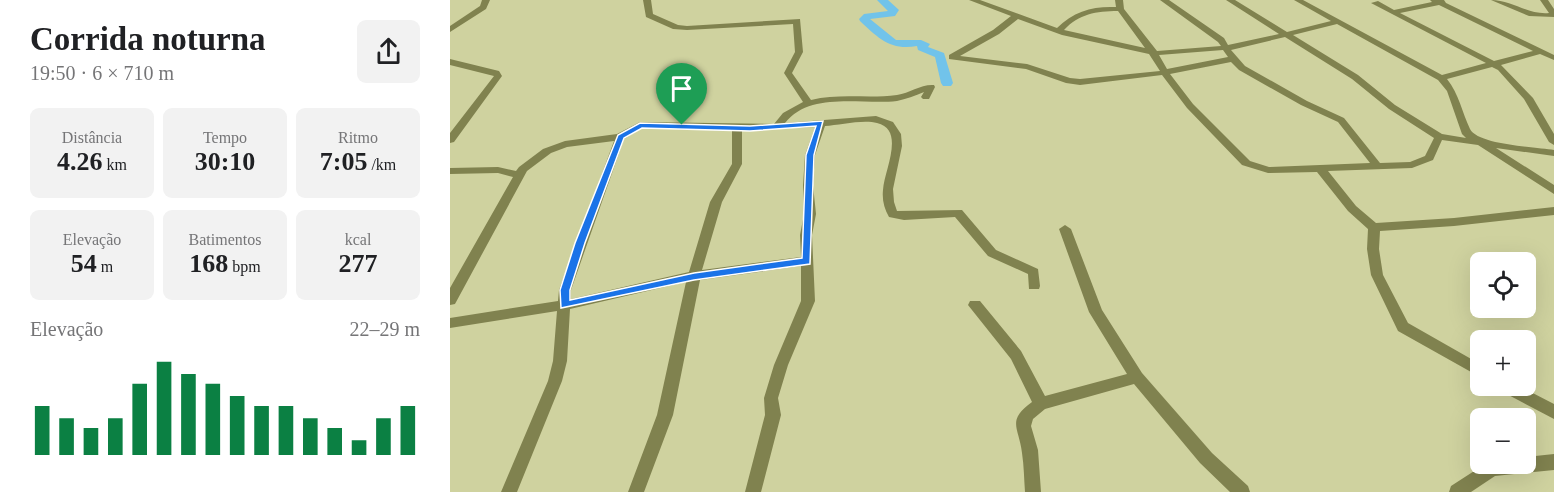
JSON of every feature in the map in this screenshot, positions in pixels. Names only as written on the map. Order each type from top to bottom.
[{"type":"street","points":[[450,30],[483,7],[486,0]]},
{"type":"street","points":[[647,0],[649,15],[676,27],[797,21],[799,52],[788,73],[809,104]]},
{"type":"street","points":[[974,0],[1058,31],[1153,53],[1226,48],[1338,22]]},
{"type":"street","points":[[1164,0],[1221,40],[1233,59],[1260,79],[1341,120],[1378,167]]},
{"type":"street","points":[[1230,0],[1355,77],[1392,107],[1439,137],[1554,153]]},
{"type":"street","points":[[1298,0],[1441,78],[1450,90],[1465,130],[1479,142],[1554,190]]},
{"type":"street","points":[[1395,12],[1437,1],[1453,0]]},
{"type":"street","points":[[1495,0],[1528,14],[1544,16],[1554,14],[1544,0]]},
{"type":"street","points":[[1437,1],[1550,55]]},
{"type":"street","points":[[1375,3],[1495,64],[1528,98],[1554,142]]},
{"type":"street","points":[[1058,31],[1070,18],[1083,11],[1120,5],[1190,106],[1246,163],[1268,170],[1422,164],[1429,158],[1439,137]]},
{"type":"street","points":[[1016,16],[996,32],[952,57],[1027,67],[1080,82],[1165,72],[1233,59]]},
{"type":"street","points":[[1441,78],[1495,64],[1550,55]]},
{"type":"street","points":[[450,62],[496,73],[498,76],[450,140]]},
{"type":"street","points":[[777,126],[786,114],[809,104],[855,97],[897,98],[931,87],[926,97]]},
{"type":"street","points":[[450,300],[518,175],[531,161],[547,151],[565,144],[620,137],[640,125],[737,128],[876,118],[894,127],[899,140],[885,197],[893,214],[904,216],[958,213],[992,253],[1034,272],[1034,286]]},
{"type":"street","points":[[753,492],[773,414],[771,398],[781,365],[808,301],[810,155],[821,123]]},
{"type":"street","points":[[636,492],[665,415],[694,276],[716,202],[737,164],[737,128]]},
{"type":"street","points":[[508,492],[555,381],[560,361],[565,290],[620,137]]},
{"type":"street","points":[[1321,169],[1336,190],[1367,223],[1374,227],[1454,222],[1554,211]]},
{"type":"street","points":[[450,171],[498,170],[518,175]]},
{"type":"street","points":[[1374,227],[1373,249],[1377,275],[1403,327],[1470,365]]},
{"type":"street","points":[[1065,229],[1096,312],[1137,377],[1206,458],[1242,492]]},
{"type":"street","points":[[450,323],[565,305],[694,276],[807,261]]},
{"type":"street","points":[[975,305],[1020,362],[1041,404]]},
{"type":"street","points":[[1033,492],[1030,450],[1023,426],[1026,416],[1041,404],[1137,377]]},
{"type":"street","points":[[1524,396],[1554,412]]},
{"type":"street","points":[[1457,492],[1492,468],[1554,462]]},
{"type":"waterway","points":[[882,0],[894,10],[891,14],[868,16],[864,19],[892,42],[905,45],[921,43],[924,44],[922,48],[940,55],[947,83]]},
{"type":"route","points":[[821,123],[810,155],[807,261],[694,276],[565,305],[565,290],[580,243],[620,137],[640,125],[682,125],[761,128],[821,123]]}]
